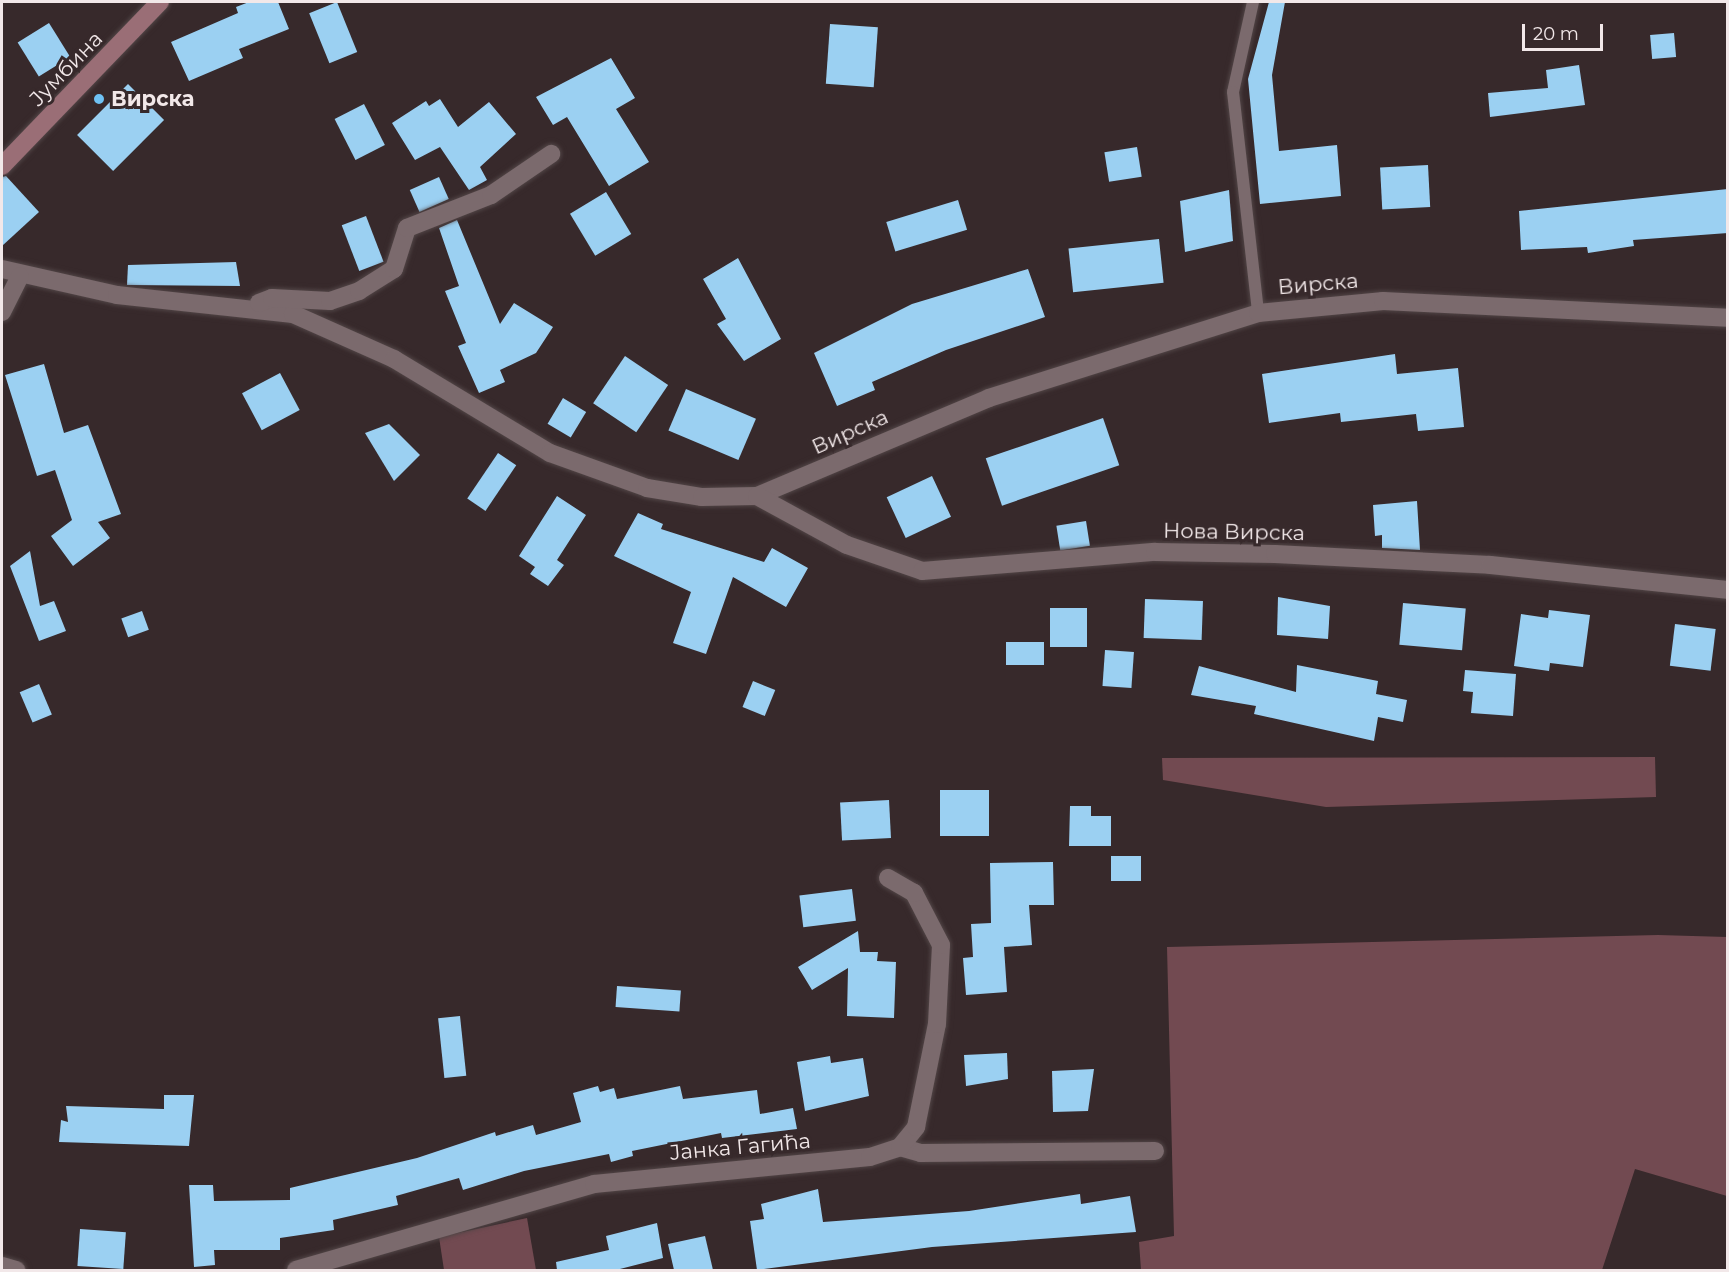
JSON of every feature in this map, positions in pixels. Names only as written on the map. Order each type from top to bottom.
[{"type":"street","name":"Јумбина","points":[[2,166],[160,2]]},
{"type":"street","points":[[255,306],[272,298],[330,301],[359,291],[394,269],[407,228],[491,195],[551,154]]},
{"type":"street","name":"Вирска","points":[[2,269],[20,276],[117,295],[255,306],[335,329],[550,453],[599,472],[691,495],[757,496],[989,398],[1258,313],[1383,301],[1728,318]]},
{"type":"street","points":[[2,312],[20,276]]},
{"type":"street","name":"Нова Вирска","points":[[757,496],[847,545],[922,571],[1155,552],[1275,554],[1490,566],[1728,590]]},
{"type":"street","points":[[888,878],[914,893],[941,945],[937,1024],[916,1127],[900,1147],[921,1153],[1155,1151]]},
{"type":"street","name":"Јанка Гагића","points":[[296,1270],[594,1184],[870,1157],[900,1147]]},
{"type":"street","points":[[2,1266],[16,1270]]},
{"type":"lane","points":[[1253,2],[1233,92],[1258,313]]},
{"type":"shaded area","points":[[1655,757],[1656,797],[1326,807],[1163,780],[1162,758]]},
{"type":"shaded area","points":[[1658,935],[1727,937],[1727,1196],[1635,1169],[1602,1270],[1141,1270],[1139,1242],[1174,1236],[1167,947]]},
{"type":"shaded area","points":[[527,1218],[536,1270],[444,1270],[439,1237]]},
{"type":"building","points":[[249,2],[278,2],[289,29],[239,49],[243,58],[189,81],[171,42],[238,13],[236,7]]},
{"type":"building","points":[[337,2],[357,52],[329,63],[309,13]]},
{"type":"building","points":[[1269,2],[1285,2],[1272,75],[1279,151],[1337,145],[1341,196],[1260,204],[1248,79]]},
{"type":"building","points":[[49,23],[70,57],[39,77],[18,43]]},
{"type":"building","points":[[830,24],[878,27],[874,87],[826,84]]},
{"type":"building","points":[[1674,33],[1676,57],[1652,59],[1650,35]]},
{"type":"building","points":[[611,58],[635,98],[616,109],[649,162],[609,186],[567,117],[553,125],[536,97]]},
{"type":"building","points":[[1579,65],[1585,105],[1490,117],[1488,93],[1548,88],[1546,70]]},
{"type":"building","points":[[128,84],[164,120],[113,171],[77,135]]},
{"type":"building","points":[[440,99],[458,127],[489,102],[516,134],[480,167],[487,180],[469,190],[440,147],[415,160],[392,123],[426,101],[429,106]]},
{"type":"building","points":[[364,104],[385,145],[355,160],[335,119]]},
{"type":"building","points":[[1137,147],[1142,177],[1109,182],[1104,152]]},
{"type":"building","points":[[1428,165],[1430,207],[1382,209],[1380,168]]},
{"type":"building","points":[[6,176],[39,212],[2,246],[2,177]]},
{"type":"building","points":[[439,177],[449,199],[420,212],[410,190]]},
{"type":"building","points":[[1728,189],[1728,233],[1633,240],[1634,246],[1588,253],[1587,247],[1521,250],[1519,211]]},
{"type":"building","points":[[1229,190],[1233,241],[1185,252],[1180,201]]},
{"type":"building","points":[[606,192],[631,234],[595,256],[570,214]]},
{"type":"building","points":[[958,200],[967,230],[895,252],[886,222]]},
{"type":"building","points":[[366,216],[384,262],[359,271],[342,225]]},
{"type":"building","points":[[457,220],[500,324],[514,303],[553,327],[536,353],[500,370],[505,382],[479,393],[458,346],[466,343],[445,291],[459,286],[439,228]]},
{"type":"building","points":[[1159,239],[1164,283],[1073,292],[1068,249]]},
{"type":"building","points":[[738,258],[781,339],[744,361],[717,324],[726,319],[703,279]]},
{"type":"building","points":[[236,262],[240,286],[127,285],[128,265]]},
{"type":"building","points":[[1028,269],[1045,317],[946,350],[872,382],[875,390],[837,406],[814,353],[912,304]]},
{"type":"building","points":[[1395,354],[1397,374],[1458,368],[1464,427],[1418,431],[1416,414],[1341,422],[1340,413],[1269,423],[1262,374]]},
{"type":"building","points":[[625,356],[668,385],[636,432],[593,403]]},
{"type":"building","points":[[44,364],[64,433],[88,425],[121,514],[98,522],[110,538],[73,566],[51,536],[72,520],[55,470],[37,476],[5,375]]},
{"type":"building","points":[[280,373],[300,410],[262,430],[242,393]]},
{"type":"building","points":[[686,389],[756,419],[738,460],[668,430]]},
{"type":"building","points":[[563,398],[586,412],[571,438],[548,424]]},
{"type":"building","points":[[1103,418],[1119,465],[1002,506],[986,458]]},
{"type":"building","points":[[389,424],[420,455],[394,481],[365,433]]},
{"type":"building","points":[[498,453],[516,465],[485,511],[467,499]]},
{"type":"building","points":[[932,476],[951,517],[906,538],[887,497]]},
{"type":"building","points":[[557,496],[586,515],[557,560],[564,565],[548,586],[530,574],[535,567],[519,556]]},
{"type":"building","points":[[1417,501],[1420,550],[1382,548],[1382,535],[1375,536],[1373,505]]},
{"type":"building","points":[[638,513],[663,524],[661,529],[764,562],[772,548],[808,568],[786,607],[733,577],[706,654],[673,643],[691,592],[614,556]]},
{"type":"building","points":[[1086,521],[1090,546],[1060,550],[1056,526]]},
{"type":"building","points":[[30,551],[40,606],[54,601],[66,631],[39,641],[10,566]]},
{"type":"building","points":[[1278,597],[1330,606],[1328,639],[1277,635]]},
{"type":"building","points":[[1145,599],[1203,601],[1202,640],[1144,638]]},
{"type":"building","points":[[1403,603],[1466,608],[1462,650],[1399,645]]},
{"type":"building","points":[[1050,608],[1087,608],[1087,647],[1050,647]]},
{"type":"building","points":[[1549,610],[1590,615],[1583,667],[1550,663],[1549,671],[1514,666],[1521,614],[1548,618]]},
{"type":"building","points":[[142,611],[149,630],[128,637],[121,619]]},
{"type":"building","points":[[1675,624],[1716,629],[1711,671],[1670,666]]},
{"type":"building","points":[[1006,642],[1044,642],[1044,665],[1006,665]]},
{"type":"building","points":[[1105,650],[1134,652],[1131,688],[1102,686]]},
{"type":"building","points":[[1297,665],[1378,681],[1376,694],[1407,700],[1403,722],[1378,717],[1374,741],[1254,714],[1256,706],[1191,695],[1199,666],[1296,692]]},
{"type":"building","points":[[1465,670],[1516,674],[1513,716],[1471,713],[1473,692],[1463,691]]},
{"type":"building","points":[[753,681],[775,690],[765,716],[743,707]]},
{"type":"building","points":[[39,684],[52,714],[33,723],[20,692]]},
{"type":"building","points":[[940,790],[989,790],[989,836],[940,836]]},
{"type":"building","points":[[889,800],[891,838],[842,841],[840,803]]},
{"type":"building","points":[[1070,806],[1091,806],[1091,816],[1111,816],[1111,846],[1069,846]]},
{"type":"building","points":[[1111,856],[1141,856],[1141,881],[1111,881]]},
{"type":"building","points":[[1053,862],[1054,905],[1029,905],[1032,945],[1004,947],[1007,992],[966,995],[963,958],[973,957],[971,924],[991,923],[990,863]]},
{"type":"building","points":[[852,889],[856,921],[803,927],[799,895]]},
{"type":"building","points":[[858,931],[860,952],[878,952],[877,961],[896,962],[894,1018],[847,1016],[848,968],[812,990],[798,967]]},
{"type":"building","points":[[617,986],[681,990],[679,1011],[616,1007]]},
{"type":"building","points":[[460,1016],[466,1076],[444,1078],[438,1018]]},
{"type":"building","points":[[1007,1053],[1008,1079],[966,1086],[964,1055]]},
{"type":"building","points":[[830,1056],[831,1063],[863,1058],[869,1096],[805,1111],[797,1062]]},
{"type":"building","points":[[1094,1069],[1088,1111],[1053,1112],[1052,1071]]},
{"type":"building","points":[[598,1086],[600,1092],[614,1088],[617,1099],[680,1086],[683,1099],[757,1090],[760,1114],[793,1108],[797,1129],[722,1138],[721,1133],[632,1151],[633,1156],[611,1162],[609,1154],[524,1171],[463,1190],[459,1178],[396,1196],[398,1205],[333,1220],[334,1230],[280,1238],[280,1250],[214,1250],[215,1265],[194,1267],[189,1185],[213,1185],[214,1201],[290,1200],[290,1188],[417,1158],[495,1132],[496,1136],[533,1125],[536,1135],[581,1122],[573,1093]]},
{"type":"building","points":[[164,1095],[194,1095],[189,1146],[59,1142],[61,1120],[68,1122],[66,1106],[164,1109]]},
{"type":"building","points":[[818,1189],[823,1222],[969,1211],[1080,1194],[1081,1204],[1130,1196],[1136,1232],[932,1247],[757,1270],[750,1221],[764,1219],[761,1204]]},
{"type":"building","points":[[657,1223],[663,1258],[616,1270],[557,1270],[556,1262],[609,1250],[606,1236]]},
{"type":"building","points":[[80,1229],[126,1232],[123,1269],[77,1266]]},
{"type":"building","points":[[705,1236],[713,1270],[674,1270],[668,1244]]},
{"type":"place","name":"Вирска","points":[[99,99]]}]
